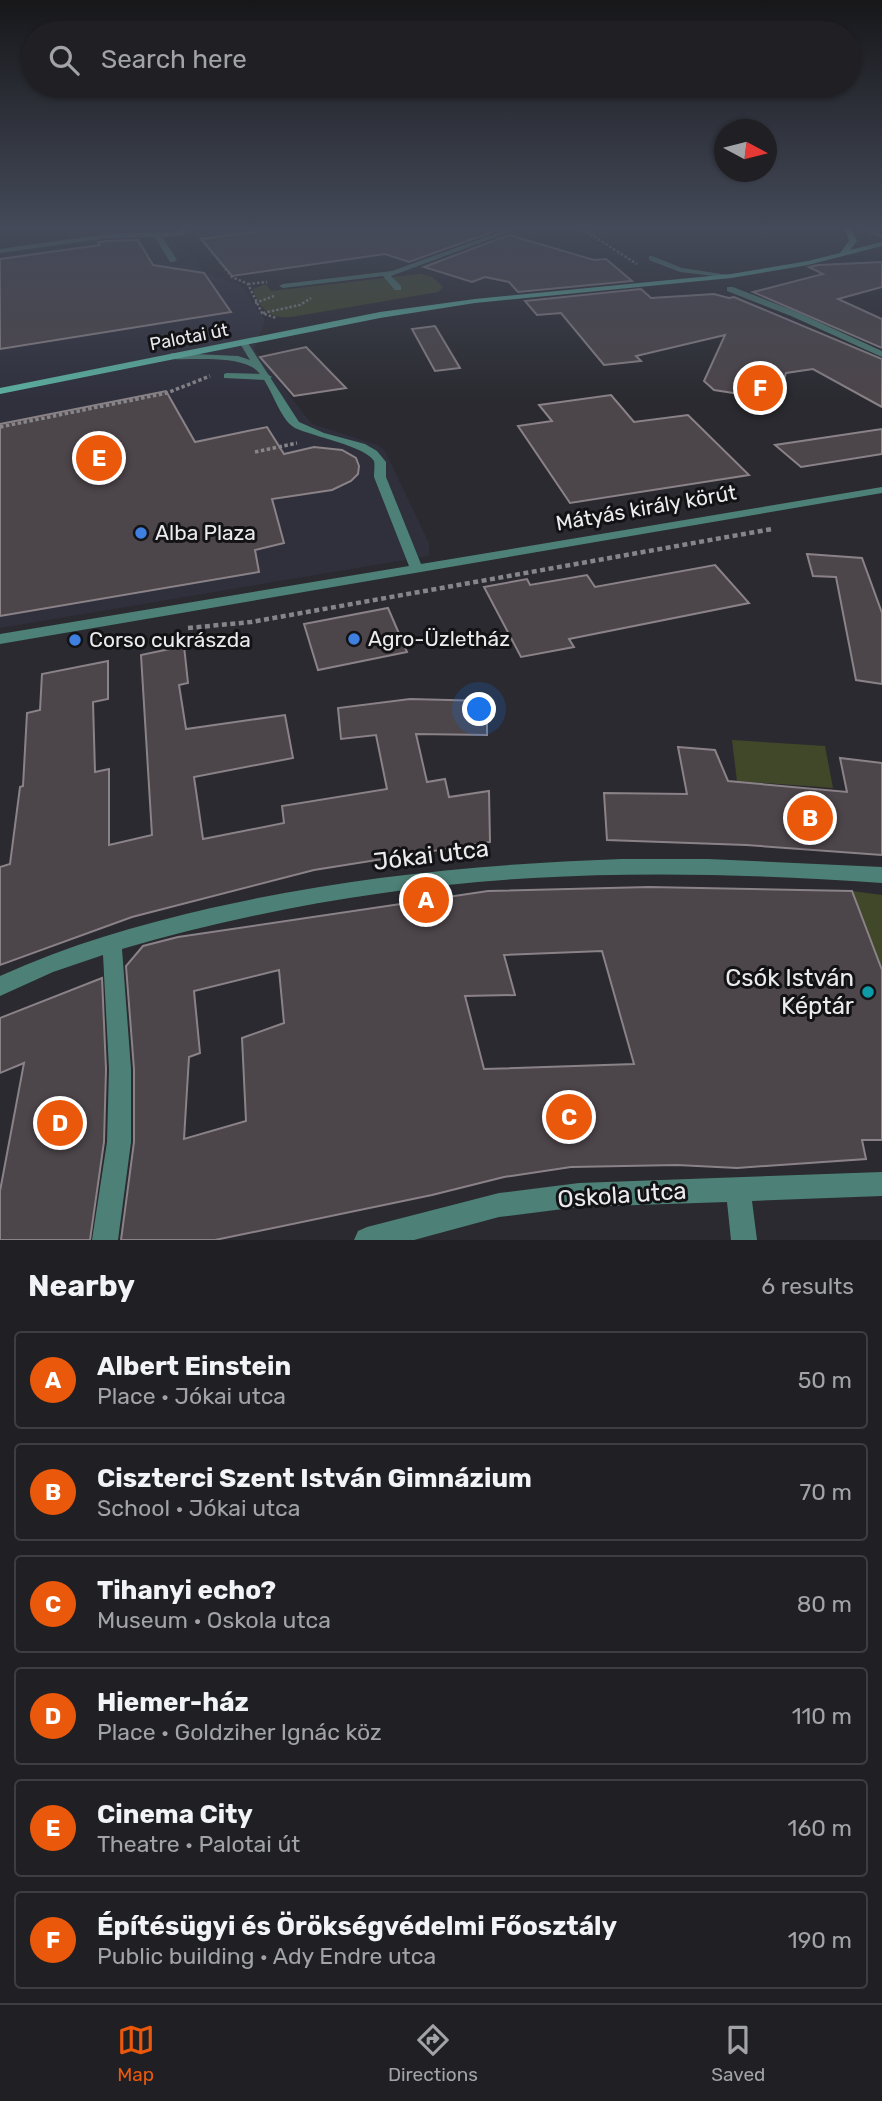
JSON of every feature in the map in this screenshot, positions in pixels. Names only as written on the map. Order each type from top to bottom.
[{"type":"main road","name":"Palotai út","points":[[0,391],[438,306],[644,285]]},
{"type":"street","points":[[283,286],[293,285]]},
{"type":"street","points":[[395,285],[398,288]]},
{"type":"street","points":[[730,289],[794,314],[882,354]]},
{"type":"street","points":[[243,342],[295,424],[361,446],[373,453],[380,462],[380,477],[417,569]]},
{"type":"street","points":[[172,356],[238,359],[260,366]]},
{"type":"street","points":[[223,374],[267,377]]},
{"type":"street","name":"Mátyás király körút","points":[[0,639],[882,490]]},
{"type":"street","name":"Jókai utca","points":[[0,986],[32,971],[112,942],[257,904],[367,887],[498,871],[602,865],[722,865],[882,875]]},
{"type":"street","points":[[104,1240],[119,1142],[120,1069],[112,942]]},
{"type":"street","name":"Oskola utca","points":[[367,1240],[499,1205],[579,1195],[882,1184]]},
{"type":"street","points":[[738,1188],[744,1240]]},
{"type":"path","points":[[278,318],[294,306]]},
{"type":"path","points":[[0,427],[167,393],[223,374]]},
{"type":"path","points":[[255,452],[308,441]]},
{"type":"path","points":[[186,629],[251,622],[784,526]]},
{"type":"shaded area","points":[[0,285],[241,285],[265,320],[254,350],[312,424],[378,445],[385,451],[429,543],[429,556],[0,628]]},
{"type":"green space","points":[[267,285],[271,291],[325,285],[443,287],[438,292],[291,317],[277,316],[266,311],[253,289]]},
{"type":"green space","points":[[732,740],[825,746],[833,788],[737,781]]},
{"type":"green space","points":[[852,891],[882,895],[882,970]]},
{"type":"building","points":[[0,285],[212,285],[231,312],[0,349]]},
{"type":"building","points":[[512,285],[592,285],[518,292]]},
{"type":"building","points":[[781,285],[882,285],[838,299],[882,319],[882,348],[753,292]]},
{"type":"building","points":[[641,289],[651,298],[714,294],[734,297],[882,359],[882,407],[813,369],[786,373],[779,394],[765,398],[714,390],[704,381],[725,335],[636,356],[641,361],[604,365],[561,313],[537,315],[525,301]]},
{"type":"building","points":[[435,326],[460,368],[435,371],[412,329]]},
{"type":"building","points":[[306,347],[346,388],[294,396],[260,357]]},
{"type":"building","name":"Alba Plaza","points":[[166,391],[195,442],[267,427],[284,454],[314,447],[342,450],[356,458],[358,474],[351,481],[332,490],[272,499],[284,543],[255,550],[259,572],[0,616],[0,424]]},
{"type":"building","points":[[611,395],[634,422],[688,415],[749,475],[570,503],[518,426],[552,421],[539,405]]},
{"type":"building","points":[[882,429],[882,454],[801,467],[775,445]]},
{"type":"building","points":[[807,554],[862,558],[882,613],[882,684],[856,680],[836,577],[813,576]]},
{"type":"building","points":[[715,565],[749,603],[569,639],[574,647],[521,657],[484,587],[527,579],[530,585],[587,575],[595,587]]},
{"type":"building","points":[[388,608],[407,652],[318,670],[304,624]]},
{"type":"building","points":[[184,646],[188,683],[179,685],[186,729],[285,715],[293,758],[194,777],[203,839],[284,823],[282,806],[387,789],[376,735],[341,739],[338,708],[410,699],[487,701],[487,735],[416,734],[427,782],[445,779],[449,797],[489,791],[490,842],[314,870],[132,917],[0,965],[0,867],[10,864],[20,787],[23,786],[27,713],[40,710],[42,674],[108,661],[108,699],[93,702],[95,772],[109,769],[109,845],[152,835],[141,655]]},
{"type":"building","points":[[678,747],[715,750],[728,781],[847,792],[840,758],[882,763],[882,855],[746,845],[607,840],[604,793],[687,794]]},
{"type":"building","points":[[649,887],[852,891],[882,970],[882,1140],[862,1140],[866,1159],[737,1168],[677,1165],[571,1167],[504,1177],[432,1195],[215,1240],[121,1240],[134,1142],[134,1069],[126,966],[143,946],[178,937],[488,891]],"holes":[[[602,951],[634,1064],[484,1069],[465,996],[515,995],[504,955]],[[279,970],[284,1023],[242,1038],[246,1121],[184,1139],[189,1057],[200,1053],[194,991]]]},
{"type":"building","points":[[102,978],[106,1069],[104,1142],[90,1240],[0,1240],[0,1191],[24,1063],[0,1073],[0,1018]]},
{"type":"place","name":"Építésügyi és Örökségvédelmi Főosztály","points":[[760,388]]},
{"type":"place","name":"Cinema City","points":[[99,458]]},
{"type":"place","name":"Alba Plaza","points":[[141,533]]},
{"type":"place","name":"Agro-Üzletház","points":[[354,639]]},
{"type":"place","name":"Corso cukrászda","points":[[75,640]]},
{"type":"place","name":"Ciszterci Szent István Gimnázium","points":[[810,818]]},
{"type":"place","name":"Albert Einstein","points":[[426,900]]},
{"type":"place","name":"Csók István Képtár","points":[[868,992]]},
{"type":"place","name":"Tihanyi echo?","points":[[569,1117]]},
{"type":"place","name":"Hiemer-ház","points":[[60,1123]]}]
